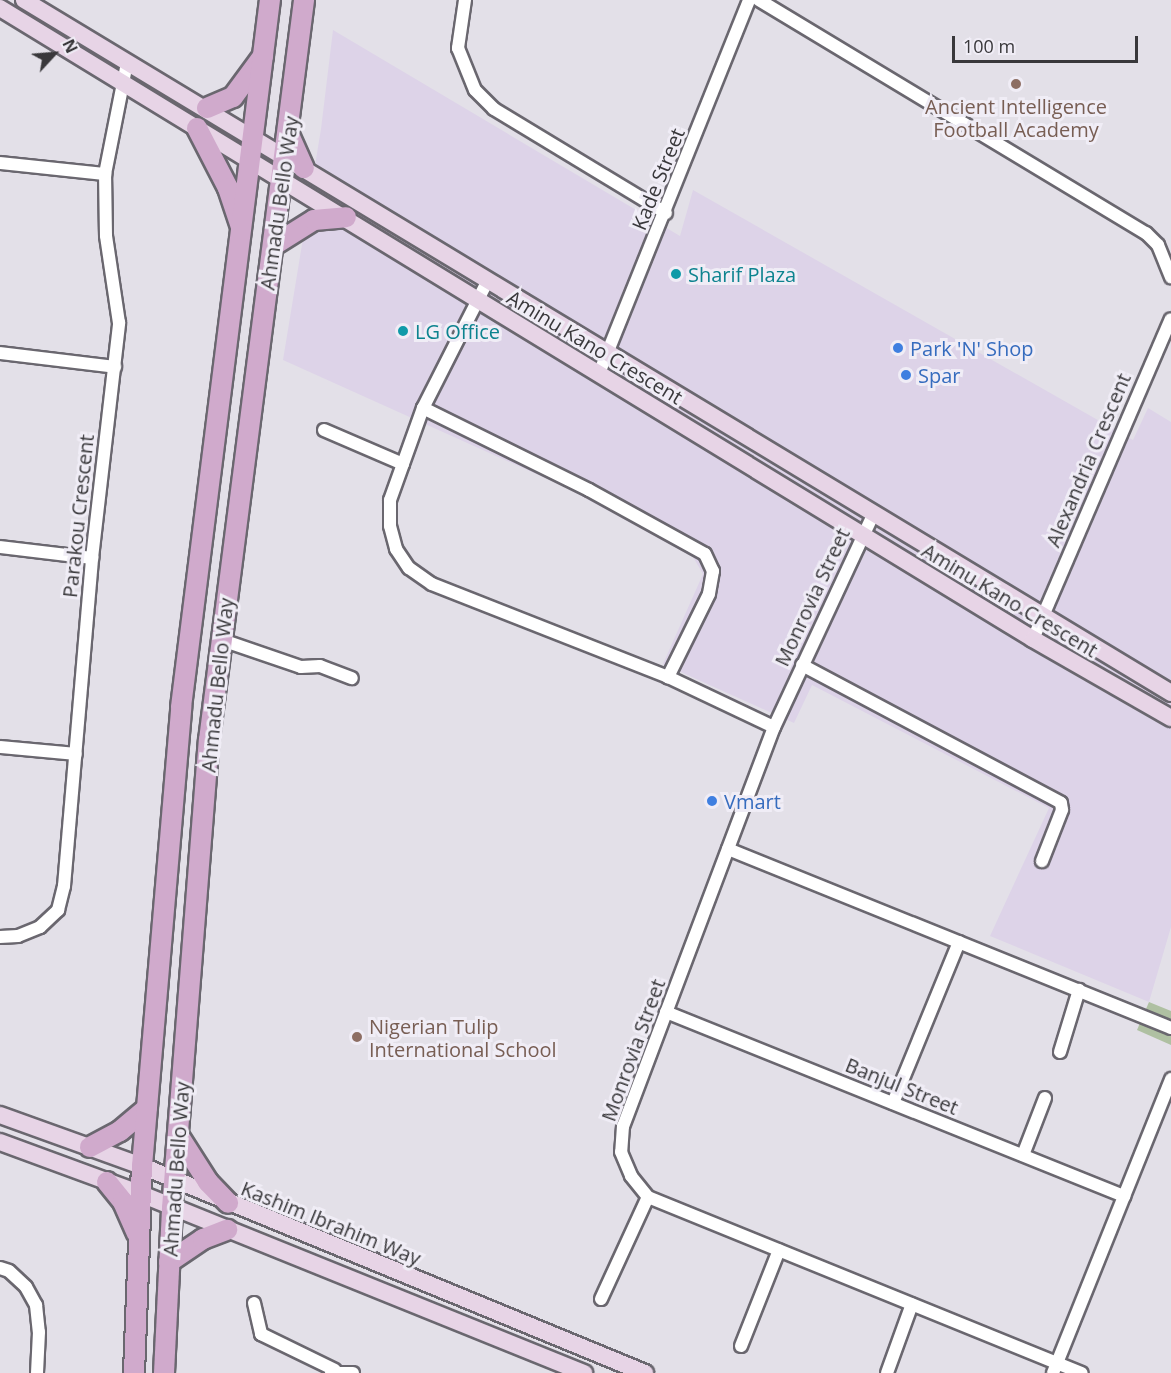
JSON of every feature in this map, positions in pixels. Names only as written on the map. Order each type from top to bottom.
[{"type":"main road","name":"Aminu Kano Crescent","points":[[24,0],[127,63],[207,108],[607,354],[1171,693]]},
{"type":"main road","name":"Ahmadu Bello Way","points":[[134,1373],[142,1166],[181,707],[255,138],[270,0]]},
{"type":"main road","name":"Ahmadu Bello Way","points":[[164,1373],[171,1208],[208,752],[286,157],[304,0]]},
{"type":"main road","name":"Aminu Kano Crescent","points":[[0,8],[121,84],[346,217],[476,301],[600,371],[861,535],[1033,639],[1171,718]]},
{"type":"main road","points":[[207,108],[233,97],[264,54]]},
{"type":"main road","points":[[197,128],[228,188],[242,232]]},
{"type":"main road","points":[[289,132],[303,168]]},
{"type":"main road","points":[[274,245],[314,220],[346,217]]},
{"type":"main road","points":[[90,1147],[120,1131],[147,1108]]},
{"type":"main road","name":"Kashim Ibrahim Way","points":[[0,1115],[142,1166],[645,1373]]},
{"type":"main road","points":[[178,1135],[208,1182],[228,1203]]},
{"type":"main road","points":[[0,1142],[141,1194],[584,1373]]},
{"type":"main road","points":[[107,1182],[123,1202],[140,1238]]},
{"type":"main road","points":[[169,1262],[196,1243],[227,1230]]},
{"type":"street","points":[[465,0],[458,48],[475,90],[494,109],[666,213]]},
{"type":"street","name":"Kade Street","points":[[600,371],[666,213],[749,0]]},
{"type":"street","points":[[759,0],[1146,233],[1158,245],[1171,277]]},
{"type":"street","name":"Parakou Crescent","points":[[0,937],[18,936],[40,927],[58,910],[64,886],[92,558],[119,323],[106,236],[105,174],[121,84],[127,63]]},
{"type":"street","points":[[0,163],[105,174]]},
{"type":"street","points":[[488,280],[423,408],[390,500],[390,526],[396,549],[409,568],[432,584],[668,677],[774,727]]},
{"type":"street","name":"Alexandria Crescent","points":[[1033,639],[1171,319]]},
{"type":"street","points":[[0,353],[115,367]]},
{"type":"street","points":[[423,408],[589,490],[705,554],[713,571],[709,594],[668,677]]},
{"type":"street","points":[[324,430],[403,464]]},
{"type":"street","name":"Monrovia Street","points":[[648,1197],[631,1176],[621,1152],[623,1126],[774,727],[861,535],[873,515]]},
{"type":"street","points":[[0,547],[92,558]]},
{"type":"street","points":[[222,640],[301,667],[320,666],[352,678]]},
{"type":"street","points":[[802,665],[1061,803],[1062,810],[1042,861]]},
{"type":"street","points":[[0,747],[76,754]]},
{"type":"street","points":[[728,849],[1171,1028]]},
{"type":"street","points":[[893,1103],[959,942]]},
{"type":"street","points":[[1060,1052],[1078,990]]},
{"type":"street","name":"Banjul Street","points":[[666,1011],[1124,1196]]},
{"type":"street","points":[[1055,1368],[1171,1079]]},
{"type":"street","points":[[1023,1155],[1045,1098]]},
{"type":"street","points":[[601,1299],[648,1197],[912,1304],[1055,1368],[1082,1373]]},
{"type":"street","points":[[741,1346],[779,1250]]},
{"type":"street","points":[[0,1268],[9,1271],[26,1287],[36,1305],[39,1332],[37,1373]]},
{"type":"street","points":[[254,1303],[261,1334],[333,1372],[353,1373]]},
{"type":"street","points":[[887,1373],[912,1304]]},
{"type":"shaded area","points":[[333,30],[680,236],[693,190],[1133,440],[1148,408],[1171,422],[1171,927],[1149,1002],[990,936],[1049,808],[812,685],[794,723],[663,664],[703,574],[693,557],[563,486],[283,360],[321,129]]},
{"type":"green space","points":[[1149,1002],[1171,1011],[1171,1045],[1137,1030]]},
{"type":"place","name":"Ancient Intelligence Football Academy","points":[[1016,84]]},
{"type":"place","name":"Sharif Plaza","points":[[676,274]]},
{"type":"place","name":"LG Office","points":[[403,331]]},
{"type":"place","name":"Park 'N' Shop","points":[[898,348]]},
{"type":"place","name":"Spar","points":[[906,375]]},
{"type":"place","name":"Vmart","points":[[712,801]]},
{"type":"place","name":"Nigerian Tulip International School","points":[[357,1037]]}]
